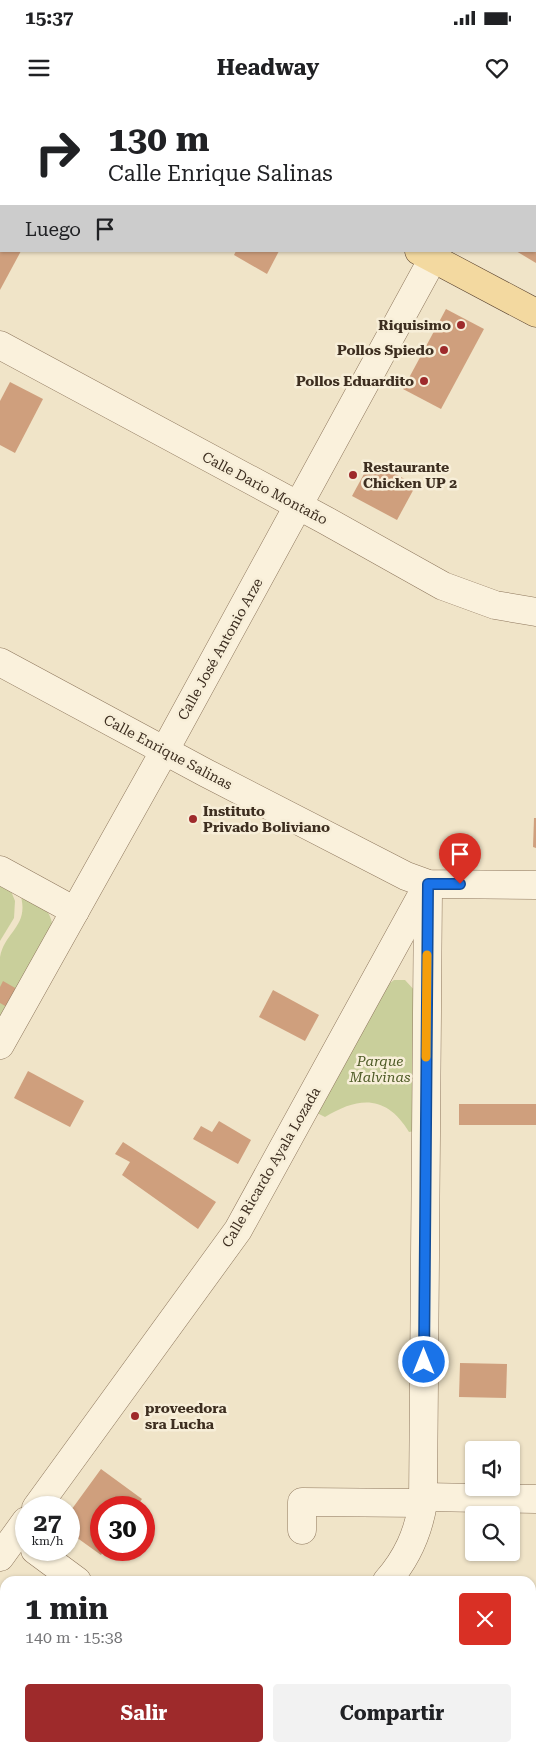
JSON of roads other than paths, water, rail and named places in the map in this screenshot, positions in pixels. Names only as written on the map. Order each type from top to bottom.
[{"type":"main road","points":[[430,254],[536,313]]},
{"type":"street","name":"Calle José Antonio Arze","points":[[0,1045],[165,750],[298,506],[430,254]]},
{"type":"street","name":"Calle Dario Montaño","points":[[0,346],[443,586],[495,605],[536,612]]},
{"type":"street","name":"Calle Enrique Salinas","points":[[0,662],[406,876],[428,884],[536,885]]},
{"type":"street","points":[[0,870],[75,911]]},
{"type":"street","name":"Calle Ricardo Ayala Lozada","points":[[45,1496],[238,1230],[428,884]]},
{"type":"street","points":[[391,1576],[401,1565],[419,1529],[423,1500],[428,884]]},
{"type":"street","points":[[376,981],[399,969],[409,971],[419,977],[426,987]]},
{"type":"street","points":[[302,1530],[302,1502],[536,1498]]},
{"type":"street","points":[[0,1557],[15,1541]]},
{"type":"street","points":[[53,1561],[71,1576]]},
{"type":"place","name":"Riquisimo","points":[[461,325]]},
{"type":"place","name":"Pollos Spiedo","points":[[444,350]]},
{"type":"place","name":"Pollos Eduardito","points":[[424,381]]},
{"type":"place","name":"Restaurante Chicken UP 2","points":[[353,475]]},
{"type":"place","name":"Instituto Privado Boliviano","points":[[193,819]]},
{"type":"place","name":"proveedora sra Lucha","points":[[135,1416]]},
{"type":"park label","name":"Parque Malvinas","points":[[380,1070]]}]
